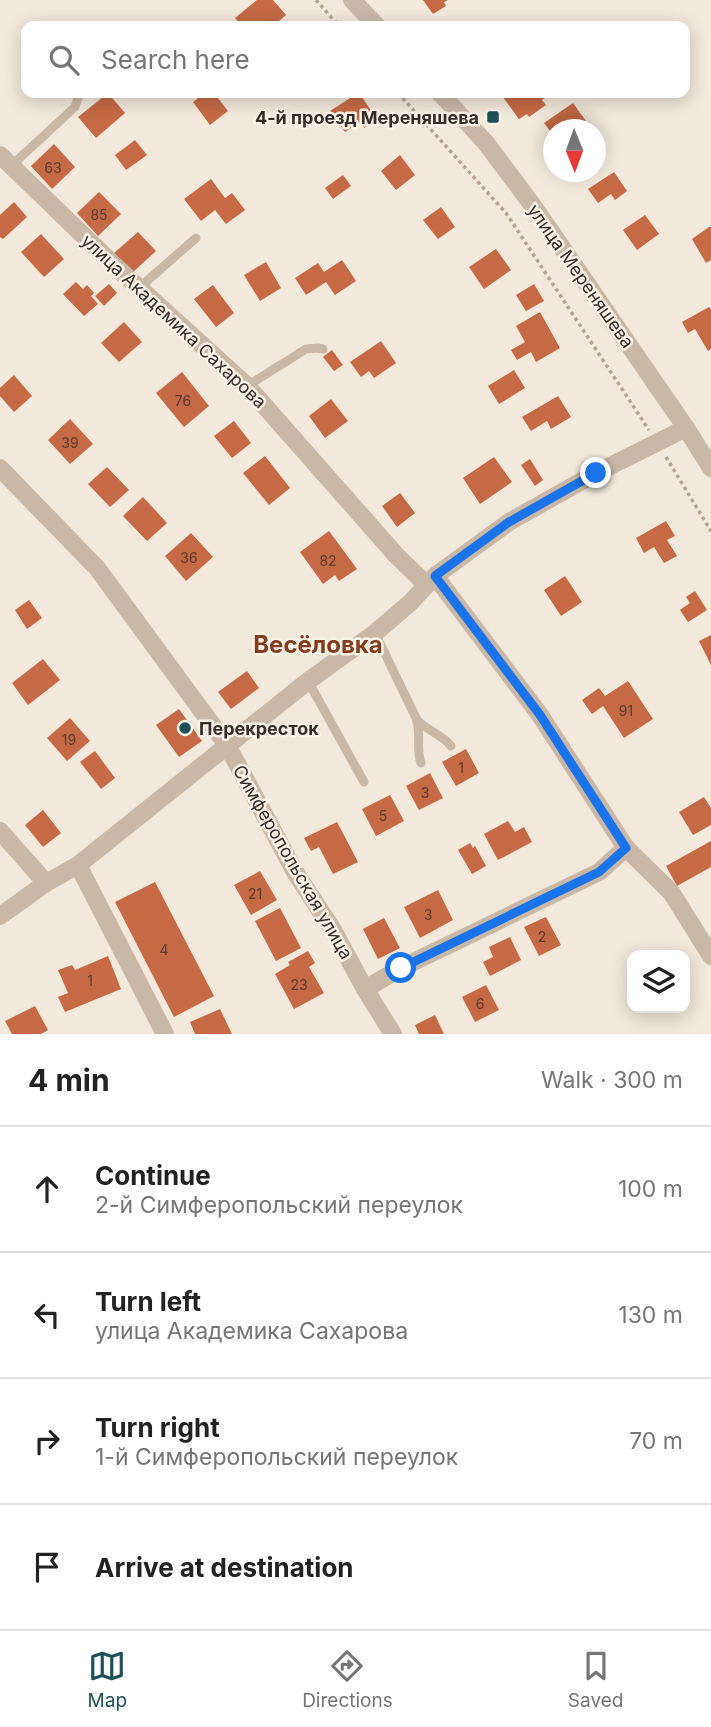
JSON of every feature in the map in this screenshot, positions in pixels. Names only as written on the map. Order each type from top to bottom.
[{"type":"street","points":[[352,0],[372,21]]},
{"type":"street","name":"улица Мереняшева","points":[[445,98],[486,143],[536,210],[686,428],[705,444],[711,468]]},
{"type":"street","name":"улица Академика Сахарова","points":[[6,160],[139,288],[247,386],[396,555],[431,580],[540,715],[626,848],[671,892],[711,956]]},
{"type":"street","points":[[0,916],[46,883],[78,865],[227,744],[375,633],[411,603],[431,580],[509,522],[596,473],[686,428]]},
{"type":"street","name":"Симферопольская улица","points":[[0,468],[96,568],[227,744],[295,872],[333,930],[393,1034]]},
{"type":"street","points":[[0,831],[46,883]]},
{"type":"street","points":[[365,989],[401,968],[599,872],[626,848]]},
{"type":"street","points":[[78,865],[165,1034]]},
{"type":"lane","points":[[6,160],[75,107],[78,98]]},
{"type":"lane","points":[[139,288],[196,238]]},
{"type":"lane","points":[[247,386],[306,349],[323,349]]},
{"type":"lane","points":[[375,633],[417,720],[421,763]]},
{"type":"lane","points":[[308,681],[364,782]]},
{"type":"lane","points":[[417,720],[452,746]]},
{"type":"path","points":[[316,0],[335,21]]},
{"type":"path","points":[[402,98],[506,213],[657,442],[711,531]]},
{"type":"building","points":[[257,0],[273,0],[286,15],[279,21],[238,21],[235,18]]},
{"type":"building","points":[[423,0],[448,0],[444,2],[446,6],[433,14]]},
{"type":"building","points":[[102,98],[112,98],[125,113],[96,138],[78,117]]},
{"type":"building","points":[[198,98],[218,98],[228,111],[210,125],[193,102]]},
{"type":"building","points":[[350,98],[362,98],[377,119],[364,128],[360,122],[345,132],[330,111]]},
{"type":"building","points":[[503,98],[545,98],[542,100],[546,105],[529,117],[527,114],[519,119]]},
{"type":"building","points":[[573,103],[585,119],[550,119]]},
{"type":"building","points":[[135,140],[147,155],[126,170],[115,155]]},
{"type":"building","points":[[54,144],[75,167],[52,189],[31,166]]},
{"type":"building","points":[[400,155],[415,175],[396,190],[381,171]]},
{"type":"building","points":[[614,172],[627,191],[615,200],[611,194],[598,203],[588,189],[599,182],[606,182],[606,177]]},
{"type":"building","points":[[343,175],[351,186],[333,199],[325,188]]},
{"type":"building","points":[[211,179],[225,198],[232,193],[245,210],[226,224],[215,210],[201,221],[184,199]]},
{"type":"building","points":[[99,192],[121,214],[98,236],[77,213]]},
{"type":"building","points":[[14,202],[27,217],[3,239],[0,237],[0,215]]},
{"type":"building","points":[[441,207],[455,227],[438,239],[423,220]]},
{"type":"building","points":[[645,215],[659,234],[637,250],[623,230]]},
{"type":"building","points":[[709,227],[711,260],[706,263],[692,239]]},
{"type":"building","points":[[138,232],[156,251],[132,273],[114,253]]},
{"type":"building","points":[[41,234],[64,259],[44,277],[21,252]]},
{"type":"building","points":[[496,249],[511,270],[484,289],[469,267]]},
{"type":"building","points":[[342,260],[356,281],[335,295],[326,282],[306,295],[295,278],[318,263],[324,272]]},
{"type":"building","points":[[266,262],[281,288],[260,301],[244,275]]},
{"type":"building","points":[[76,282],[83,289],[87,285],[98,304],[84,316],[63,294]]},
{"type":"building","points":[[109,284],[117,293],[104,306],[95,296]]},
{"type":"building","points":[[534,284],[544,301],[526,311],[516,295]]},
{"type":"building","points":[[213,285],[234,313],[216,327],[194,299]]},
{"type":"building","points":[[709,307],[711,349],[708,351],[695,329],[688,333],[682,322]]},
{"type":"building","points":[[540,312],[560,348],[536,362],[531,352],[517,360],[511,350],[525,342],[516,326]]},
{"type":"building","points":[[124,322],[142,342],[119,362],[101,343]]},
{"type":"building","points":[[381,341],[396,363],[374,378],[369,371],[361,377],[350,362]]},
{"type":"building","points":[[332,350],[343,365],[334,371],[323,357]]},
{"type":"building","points":[[514,370],[525,388],[499,404],[488,386]]},
{"type":"building","points":[[182,372],[209,406],[184,427],[156,393]]},
{"type":"building","points":[[14,375],[32,396],[14,412],[0,396],[0,388]]},
{"type":"building","points":[[558,396],[571,417],[551,429],[547,421],[531,431],[522,417]]},
{"type":"building","points":[[331,399],[348,421],[325,438],[309,416]]},
{"type":"building","points":[[70,419],[93,444],[70,464],[48,440]]},
{"type":"building","points":[[234,421],[251,443],[232,458],[214,436]]},
{"type":"building","points":[[265,456],[290,488],[269,505],[243,473]]},
{"type":"building","points":[[494,457],[512,482],[480,504],[463,478]]},
{"type":"building","points":[[530,459],[543,480],[535,486],[521,465]]},
{"type":"building","points":[[107,467],[129,490],[110,507],[88,484]]},
{"type":"building","points":[[400,493],[415,513],[397,527],[382,506]]},
{"type":"building","points":[[143,497],[167,523],[147,541],[123,516]]},
{"type":"building","points":[[666,521],[675,536],[667,540],[677,556],[664,563],[654,547],[644,553],[636,538]]},
{"type":"building","points":[[329,531],[357,569],[339,581],[335,575],[323,584],[300,552]]},
{"type":"building","points":[[191,533],[213,557],[186,581],[165,556]]},
{"type":"building","points":[[565,576],[582,602],[561,616],[544,590]]},
{"type":"building","points":[[695,591],[707,610],[688,622],[680,610],[690,603],[686,597]]},
{"type":"building","points":[[29,600],[42,618],[27,629],[15,610]]},
{"type":"building","points":[[711,635],[711,665],[699,641]]},
{"type":"building","points":[[43,659],[60,680],[28,705],[12,683]]},
{"type":"building","points":[[247,671],[259,688],[231,709],[218,692]]},
{"type":"building","points":[[628,681],[653,719],[624,738],[603,706],[592,714],[582,700],[599,688],[605,696]]},
{"type":"building","points":[[179,709],[202,741],[179,757],[156,725]]},
{"type":"building","points":[[70,718],[90,741],[67,761],[47,738]]},
{"type":"building","points":[[466,749],[479,773],[456,786],[442,762]]},
{"type":"building","points":[[95,751],[115,778],[101,789],[80,762]]},
{"type":"building","points":[[430,773],[443,798],[419,810],[406,786]]},
{"type":"building","points":[[390,795],[404,821],[376,836],[362,809]]},
{"type":"building","points":[[704,797],[711,808],[711,825],[693,835],[679,812]]},
{"type":"building","points":[[43,810],[61,833],[43,847],[25,825]]},
{"type":"building","points":[[508,821],[515,832],[524,827],[532,842],[498,860],[484,834]]},
{"type":"building","points":[[337,822],[358,862],[333,874],[319,847],[311,851],[304,838]]},
{"type":"building","points":[[711,841],[711,867],[677,886],[666,866]]},
{"type":"building","points":[[470,843],[473,848],[475,846],[486,866],[472,874],[458,850]]},
{"type":"building","points":[[260,871],[277,900],[251,915],[234,885]]},
{"type":"building","points":[[155,882],[214,996],[174,1017],[115,902]]},
{"type":"building","points":[[438,890],[453,920],[420,938],[404,907]]},
{"type":"building","points":[[280,908],[301,948],[276,961],[255,921]]},
{"type":"building","points":[[546,917],[561,945],[539,956],[524,927]]},
{"type":"building","points":[[384,918],[400,948],[378,959],[363,929]]},
{"type":"building","points":[[510,937],[521,960],[490,976],[483,962],[493,957],[489,947]]},
{"type":"building","points":[[308,951],[315,963],[309,967],[324,993],[294,1009],[275,974],[290,965],[288,962]]},
{"type":"building","points":[[108,956],[121,989],[65,1012],[58,997],[68,993],[58,970],[72,965],[75,970]]},
{"type":"building","points":[[486,985],[499,1010],[475,1022],[462,997]]},
{"type":"building","points":[[35,1006],[48,1030],[41,1034],[12,1034],[5,1021]]},
{"type":"building","points":[[220,1009],[232,1034],[195,1034],[190,1022]]},
{"type":"building","points":[[435,1015],[444,1034],[419,1034],[415,1025]]},
{"type":"place","name":"4-й проезд Мереняшева","points":[[493,117]]},
{"type":"place","name":"Перекресток","points":[[185,728]]},
{"type":"district","name":"Весёловка","points":[[318,644]]},
{"type":"route","points":[[401,968],[599,872],[626,848],[540,715],[435,576],[509,522],[596,473]]}]
